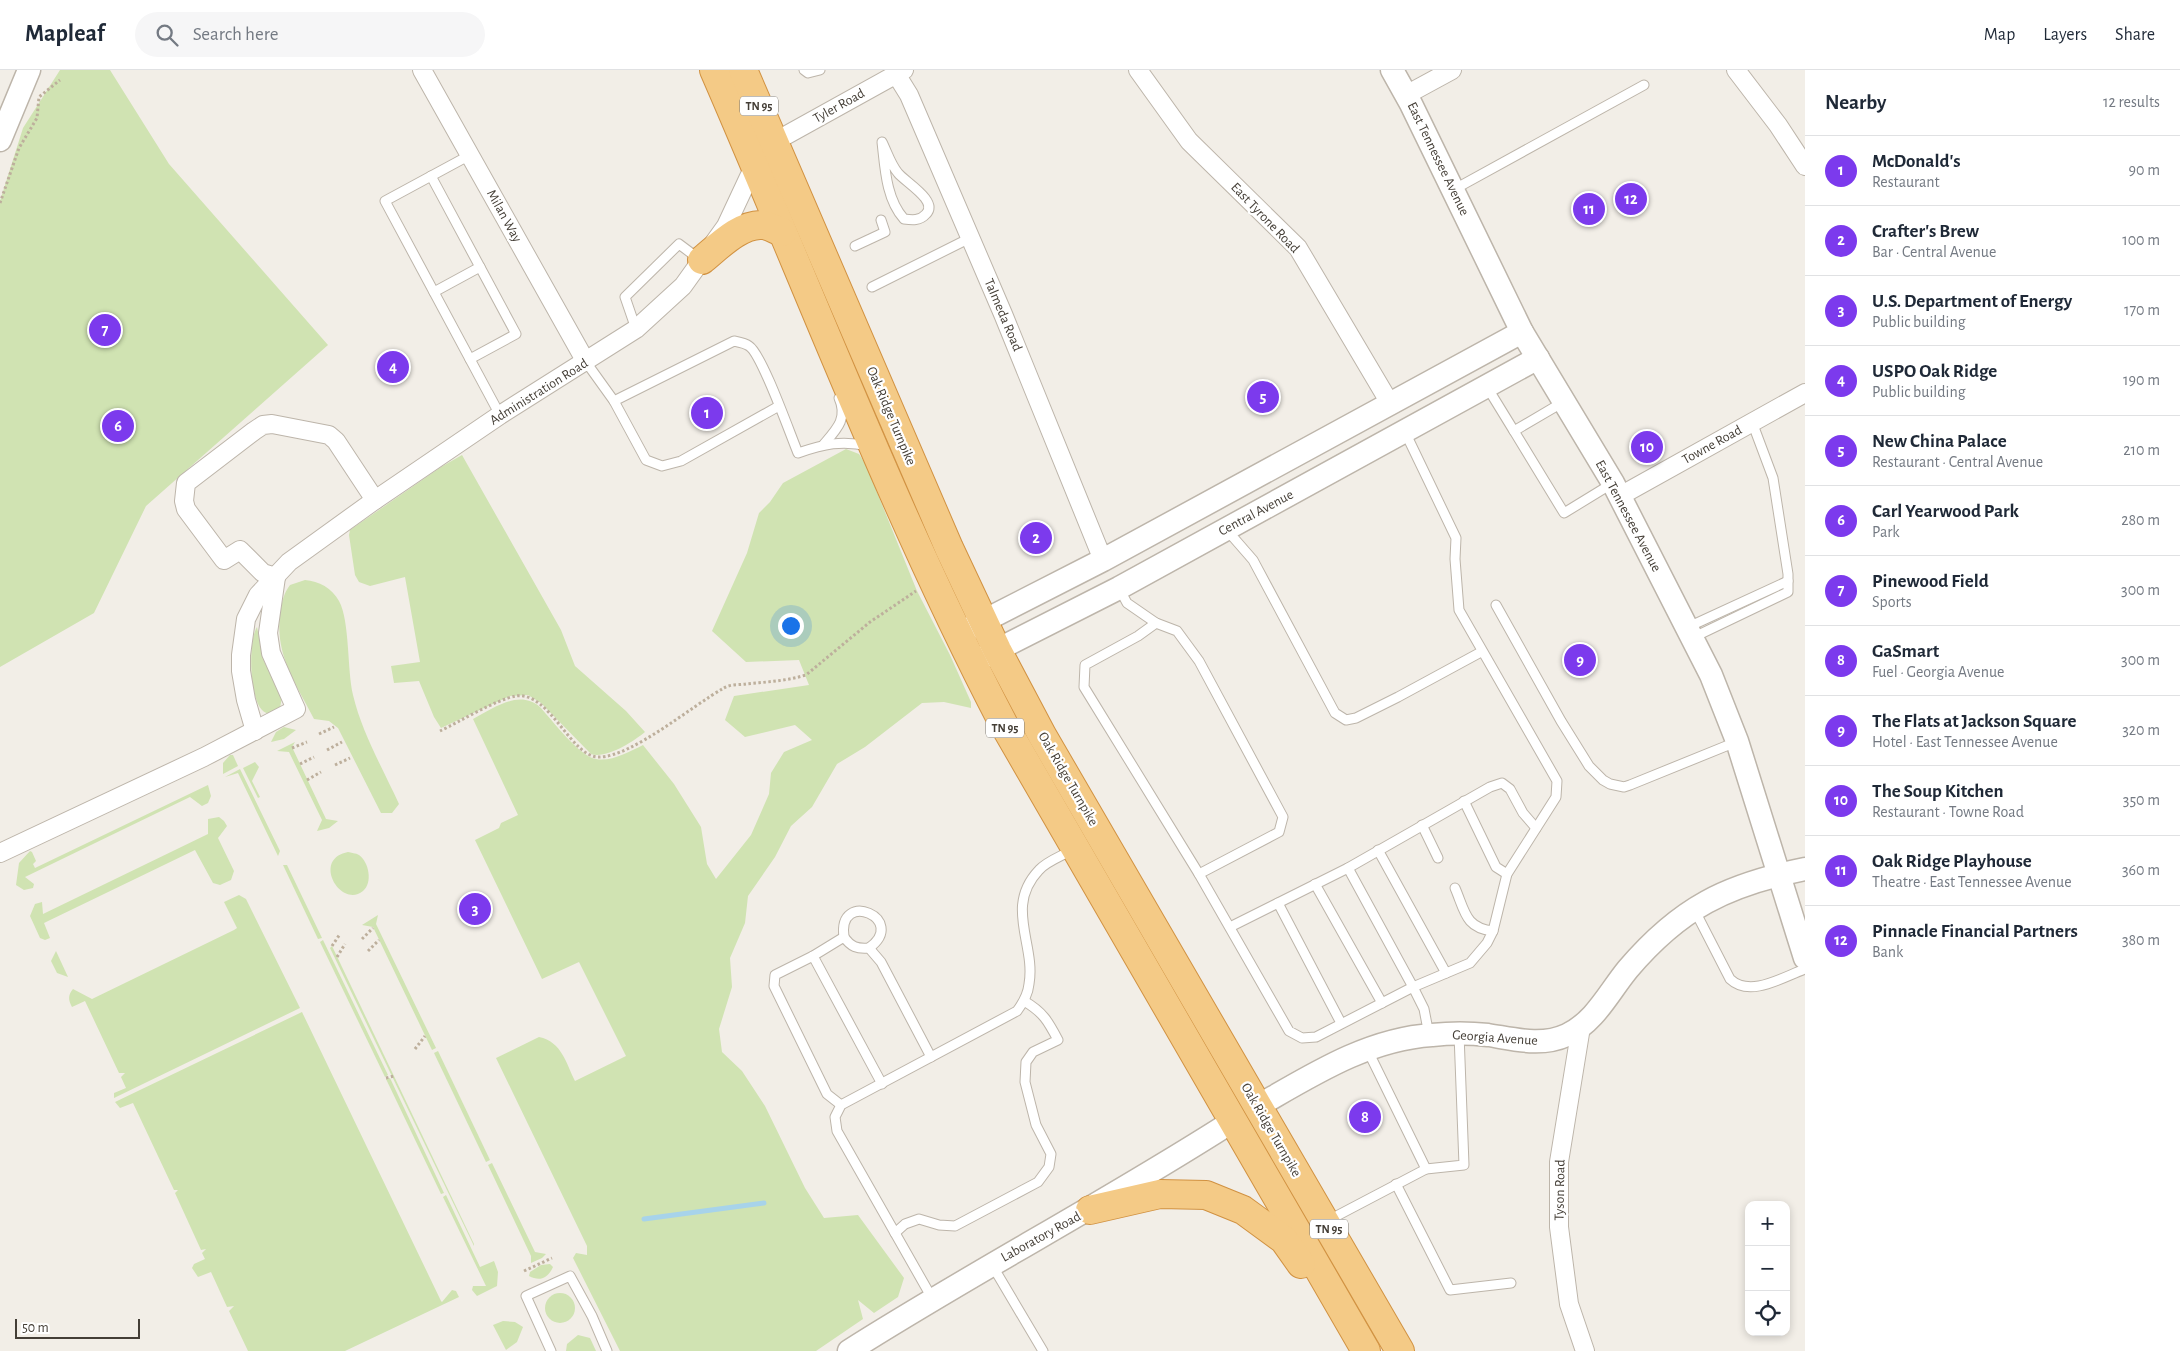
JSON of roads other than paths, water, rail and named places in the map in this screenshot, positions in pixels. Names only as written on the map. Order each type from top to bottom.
[{"type":"highway","name":"Oak Ridge Turnpike","points":[[714,70],[874,447],[971,662],[1003,723],[1360,1340]]},
{"type":"highway","name":"Oak Ridge Turnpike","points":[[743,70],[936,519],[997,650],[1042,735],[1325,1222],[1393,1348]]},
{"type":"highway","points":[[755,164],[774,142]]},
{"type":"highway","points":[[702,260],[745,228],[757,225],[766,225],[785,241]]},
{"type":"highway","points":[[1233,1121],[1258,1106]]},
{"type":"highway","points":[[1090,1210],[1160,1194],[1206,1195],[1243,1210],[1284,1240],[1313,1282],[1360,1340]]},
{"type":"street","points":[[0,140],[29,70]]},
{"type":"street","name":"Milan Way","points":[[422,70],[586,362]]},
{"type":"street","name":"East Tyrone Road","points":[[1138,70],[1189,141],[1298,248],[1391,405]]},
{"type":"street","name":"East Tennessee Avenue","points":[[1392,70],[1522,332],[1565,401],[1616,490],[1711,675],[1737,742],[1805,958]]},
{"type":"street","points":[[1406,95],[1452,70]]},
{"type":"street","points":[[1736,70],[1778,125],[1805,166]]},
{"type":"street","name":"Tyler Road","points":[[774,142],[897,71]]},
{"type":"street","name":"Talmeda Road","points":[[897,71],[1003,314],[1103,560]]},
{"type":"street","name":"Administration Road","points":[[255,731],[246,700],[241,671],[241,645],[246,619],[258,595],[289,562],[376,500],[500,415],[636,329],[683,286],[702,260],[726,226],[755,164]]},
{"type":"street","points":[[957,634],[1103,560],[1391,405],[1522,332]]},
{"type":"street","name":"Central Avenue","points":[[971,662],[1119,588],[1538,358]]},
{"type":"street","points":[[1472,360],[1487,387]]},
{"type":"street","name":"Towne Road","points":[[1616,490],[1752,422],[1805,393]]},
{"type":"street","points":[[1391,405],[1405,432]]},
{"type":"street","points":[[0,853],[255,731],[296,708],[271,653],[268,633],[276,577],[263,573],[240,550],[224,560],[191,517],[184,502],[186,483],[254,431],[272,424],[329,435],[336,441],[376,500]]},
{"type":"street","points":[[1209,503],[1226,529]]},
{"type":"street","points":[[1103,560],[1119,588]]},
{"type":"street","name":"Georgia Avenue","points":[[1258,1106],[1312,1076],[1367,1049],[1398,1040],[1459,1033],[1547,1042],[1566,1036],[1581,1027],[1598,1010],[1627,971],[1658,936],[1694,908],[1726,891],[1779,874],[1805,869]]},
{"type":"street","name":"Tyson Road","points":[[1581,1027],[1559,1162],[1559,1227],[1570,1304],[1585,1351]]},
{"type":"street","name":"Laboratory Road","points":[[849,1351],[932,1298],[1090,1210],[1233,1121]]},
{"type":"lane","points":[[804,70],[808,73],[820,70]]},
{"type":"lane","points":[[1453,190],[1644,85]]},
{"type":"lane","points":[[882,142],[897,173],[922,195],[927,202],[929,209],[927,214],[919,219],[904,219],[899,213],[890,194],[886,179],[882,142]]},
{"type":"lane","points":[[470,155],[385,201],[500,415]]},
{"type":"lane","points":[[431,176],[516,334],[470,359]]},
{"type":"lane","points":[[855,246],[885,232],[881,220]]},
{"type":"lane","points":[[872,287],[970,238]]},
{"type":"lane","points":[[785,241],[794,284]]},
{"type":"lane","points":[[636,329],[625,297],[679,244],[702,260]]},
{"type":"lane","points":[[434,292],[480,266]]},
{"type":"lane","points":[[614,401],[734,341],[750,346],[758,355],[798,453],[824,444],[850,442],[874,447]]},
{"type":"lane","points":[[586,362],[614,401],[646,460],[662,466],[681,461],[779,406]]},
{"type":"lane","points":[[1487,387],[1564,513],[1616,490]]},
{"type":"lane","points":[[824,444],[841,424],[843,406],[835,388]]},
{"type":"lane","points":[[1514,431],[1565,401]]},
{"type":"lane","points":[[1689,633],[1788,592],[1773,478],[1752,422]]},
{"type":"lane","points":[[1156,623],[1138,636],[1085,665],[1084,687],[1199,874],[1289,1031],[1302,1038],[1316,1037],[1413,987],[1470,963],[1488,944],[1507,874],[1556,797],[1557,781],[1481,652],[1459,610],[1455,559],[1456,538],[1405,432]]},
{"type":"lane","points":[[1226,529],[1253,560],[1335,713],[1346,720],[1356,718],[1398,698],[1481,652]]},
{"type":"lane","points":[[1119,588],[1127,603],[1156,623],[1177,631],[1199,661],[1283,817],[1279,832],[1199,874]]},
{"type":"lane","points":[[1496,605],[1561,721],[1590,766],[1603,780],[1618,786],[1630,785],[1737,742]]},
{"type":"lane","points":[[1230,927],[1348,868],[1464,801],[1490,787],[1502,783],[1510,789],[1523,814],[1536,828]]},
{"type":"lane","points":[[1464,801],[1496,867],[1507,874]]},
{"type":"lane","points":[[1422,825],[1438,858]]},
{"type":"lane","points":[[932,1298],[837,1131],[834,1117],[841,1105],[1017,1011],[1024,1001],[1030,983],[1022,915],[1023,898],[1040,868],[1075,848]]},
{"type":"lane","points":[[1378,850],[1446,973]]},
{"type":"lane","points":[[1348,868],[1424,1009],[1429,1035]]},
{"type":"lane","points":[[1315,884],[1382,1003]]},
{"type":"lane","points":[[1455,888],[1469,921],[1479,930],[1493,931]]},
{"type":"lane","points":[[1278,903],[1341,1024]]},
{"type":"lane","points":[[1694,908],[1730,979],[1737,986],[1756,987],[1805,968]]},
{"type":"lane","points":[[865,911],[874,915],[880,923],[881,933],[877,942],[868,948],[859,949],[850,945],[844,937],[842,927],[846,918],[854,912],[865,911]]},
{"type":"lane","points":[[841,1105],[827,1094],[774,986],[775,975],[813,956],[844,937]]},
{"type":"lane","points":[[868,948],[881,962],[931,1057]]},
{"type":"lane","points":[[813,956],[882,1084]]},
{"type":"lane","points":[[895,1233],[905,1224],[920,1219],[939,1225],[955,1226],[1038,1182],[1049,1167],[1051,1154],[1036,1125],[1025,1082],[1026,1062],[1033,1052],[1058,1040],[1047,1020],[1038,1009],[1024,1001]]},
{"type":"lane","points":[[1325,1222],[1426,1169],[1464,1165],[1459,1033]]},
{"type":"lane","points":[[1367,1049],[1426,1169]]},
{"type":"lane","points":[[1396,1184],[1450,1290],[1511,1283]]},
{"type":"lane","points":[[992,1265],[1043,1351]]},
{"type":"lane","points":[[551,1351],[526,1296],[570,1276],[592,1316],[607,1351]]},
{"type":"waterway","points":[[644,1219],[764,1203]]},
{"type":"place","name":"Pinnacle Financial Partners","points":[[1631,199]]},
{"type":"place","name":"Oak Ridge Playhouse","points":[[1589,209]]},
{"type":"place","name":"Pinewood Field","points":[[105,330]]},
{"type":"place","name":"USPO Oak Ridge","points":[[393,367]]},
{"type":"place","name":"New China Palace","points":[[1263,397]]},
{"type":"place","name":"McDonald's","points":[[707,413]]},
{"type":"place","name":"Carl Yearwood Park","points":[[118,426]]},
{"type":"place","name":"The Soup Kitchen","points":[[1647,447]]},
{"type":"place","name":"Crafter's Brew","points":[[1036,538]]},
{"type":"place","name":"The Flats at Jackson Square","points":[[1580,660]]},
{"type":"place","name":"U.S. Department of Energy","points":[[475,909]]},
{"type":"place","name":"GaSmart","points":[[1365,1117]]}]
